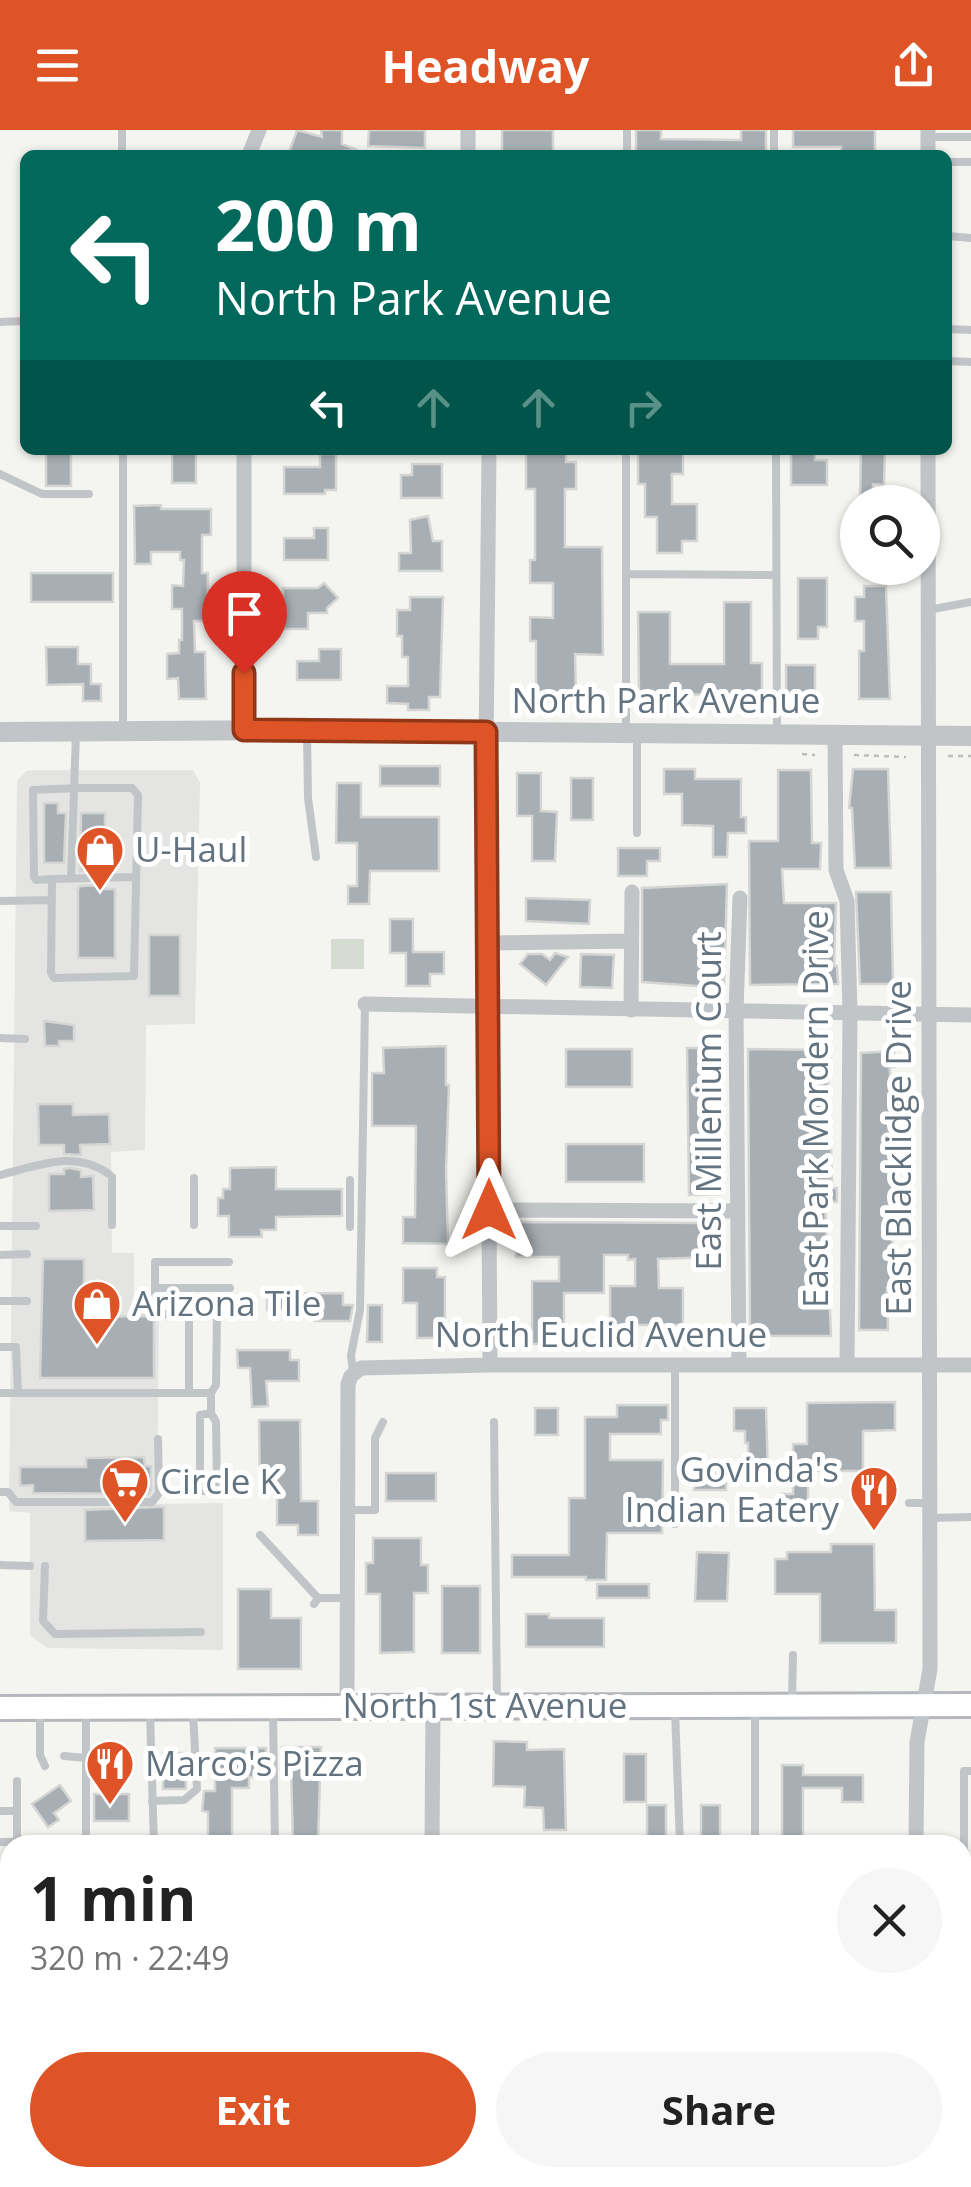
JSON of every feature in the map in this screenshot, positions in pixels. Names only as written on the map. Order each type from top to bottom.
[{"type":"main road","name":"North 1st Avenue","points":[[0,1708],[971,1706]]},
{"type":"street","points":[[244,455],[244,730]]},
{"type":"street","points":[[489,455],[486,732],[490,1365]]},
{"type":"street","name":"East Blacklidge Drive","points":[[916,1835],[917,1742],[930,1669],[928,455]]},
{"type":"street","name":"North Park Avenue","points":[[0,732],[307,730],[971,736]]},
{"type":"street","name":"East Park Mordern Drive","points":[[835,734],[836,870],[847,902],[850,1013],[847,1365]]},
{"type":"street","points":[[632,892],[632,1010]]},
{"type":"street","name":"East Millenium Court","points":[[739,1364],[736,1012],[740,898]]},
{"type":"street","points":[[487,943],[632,941]]},
{"type":"street","points":[[365,1004],[971,1014]]},
{"type":"street","points":[[489,1210],[736,1211]]},
{"type":"street","name":"North Euclid Avenue","points":[[354,1373],[371,1367],[490,1365],[971,1365]]},
{"type":"street","points":[[347,1706],[348,1394],[354,1373]]},
{"type":"street","points":[[432,1835],[433,1706]]},
{"type":"lane","points":[[928,134],[971,137]]},
{"type":"lane","points":[[122,455],[123,731]]},
{"type":"lane","points":[[626,455],[626,574],[636,833]]},
{"type":"lane","points":[[776,455],[777,734]]},
{"type":"lane","points":[[0,474],[42,494],[89,494]]},
{"type":"lane","points":[[626,574],[776,576]]},
{"type":"lane","points":[[928,610],[971,602]]},
{"type":"lane","points":[[307,730],[308,798],[316,857]]},
{"type":"lane","points":[[71,878],[76,731]]},
{"type":"lane","points":[[52,879],[52,976],[134,976],[136,791],[33,790],[34,877],[134,877]]},
{"type":"lane","points":[[0,901],[52,900]]},
{"type":"lane","points":[[354,1373],[351,1356],[360,1310],[365,1004]]},
{"type":"lane","points":[[0,1038],[25,1039]]},
{"type":"lane","points":[[0,1175],[40,1162],[78,1160],[96,1165],[111,1176],[112,1226]]},
{"type":"lane","points":[[194,1178],[194,1225]]},
{"type":"lane","points":[[350,1180],[350,1227]]},
{"type":"lane","points":[[0,1226],[36,1226]]},
{"type":"lane","points":[[0,1255],[27,1254]]},
{"type":"lane","points":[[211,1413],[200,1415],[200,1491],[214,1492],[216,1422],[211,1413],[211,1394],[216,1385],[217,1314],[155,1314],[156,1262],[229,1262]]},
{"type":"lane","points":[[155,1288],[230,1288]]},
{"type":"lane","points":[[0,1301],[27,1301]]},
{"type":"lane","points":[[189,1394],[190,1314]]},
{"type":"lane","points":[[0,1347],[16,1346],[18,1393]]},
{"type":"lane","points":[[674,1524],[675,1364]]},
{"type":"lane","points":[[0,1393],[211,1394]]},
{"type":"lane","points":[[347,1510],[375,1510],[375,1438],[383,1422]]},
{"type":"lane","points":[[494,1422],[498,1707]]},
{"type":"lane","points":[[0,1492],[8,1492],[16,1502],[152,1502],[160,1493],[158,1439]]},
{"type":"lane","points":[[909,1503],[930,1511],[971,1517]]},
{"type":"lane","points":[[260,1535],[316,1601],[347,1598]]},
{"type":"lane","points":[[0,1565],[30,1566]]},
{"type":"lane","points":[[45,1566],[43,1621],[55,1634],[202,1632]]},
{"type":"lane","points":[[792,1655],[792,1706]]},
{"type":"lane","points":[[675,1706],[680,1835]]},
{"type":"lane","points":[[754,1706],[755,1835]]},
{"type":"lane","points":[[273,1707],[275,1835]]},
{"type":"lane","points":[[40,1708],[40,1755],[45,1766]]},
{"type":"lane","points":[[86,1708],[86,1835]]},
{"type":"lane","points":[[150,1708],[154,1835]]},
{"type":"lane","points":[[152,1801],[184,1800],[197,1790],[193,1708]]},
{"type":"lane","points":[[64,1756],[86,1758]]},
{"type":"lane","points":[[966,1835],[964,1772],[971,1771]]},
{"type":"lane","points":[[16,1781],[16,1835]]},
{"type":"lane","points":[[0,1811],[16,1811]]},
{"type":"path","points":[[854,755],[906,757]]},
{"type":"path","points":[[948,756],[971,756]]},
{"type":"shaded area","points":[[193,770],[200,783],[195,1024],[146,1025],[145,1150],[111,1152],[112,1253],[134,1253],[134,1311],[153,1312],[159,1318],[157,1504],[223,1503],[223,1650],[47,1648],[30,1635],[30,1513],[9,1511],[17,781],[26,771]]},
{"type":"shaded area","points":[[331,939],[364,939],[364,969],[331,969]]},
{"type":"building","points":[[297,130],[322,137],[321,130],[342,130],[342,144],[357,150],[290,150]]},
{"type":"building","points":[[369,130],[425,130],[425,148],[368,146]]},
{"type":"building","points":[[502,130],[553,130],[553,150],[502,150]]},
{"type":"building","points":[[636,130],[661,130],[661,139],[741,140],[741,130],[766,130],[766,150],[636,150]]},
{"type":"building","points":[[793,130],[875,130],[875,150],[793,147]]},
{"type":"building","points":[[46,455],[71,455],[71,486],[46,486]]},
{"type":"building","points":[[172,455],[196,455],[196,483],[172,483]]},
{"type":"building","points":[[320,455],[336,455],[336,490],[325,490],[325,494],[284,494],[284,467],[320,467]]},
{"type":"building","points":[[526,455],[566,455],[566,462],[576,462],[576,489],[565,489],[565,547],[602,547],[603,655],[575,654],[576,696],[562,697],[562,702],[545,702],[545,692],[536,692],[536,641],[530,641],[530,617],[553,618],[553,583],[530,583],[530,560],[535,560],[535,489],[526,489]]},
{"type":"building","points":[[638,455],[683,455],[683,474],[672,474],[672,504],[697,504],[697,541],[682,541],[682,553],[657,553],[657,517],[645,517],[645,484],[638,484]]},
{"type":"building","points":[[791,455],[815,455],[815,460],[827,460],[827,485],[791,485]]},
{"type":"building","points":[[861,455],[885,455],[884,485],[860,485]]},
{"type":"building","points":[[412,464],[442,464],[442,498],[401,498],[401,475],[412,475]]},
{"type":"building","points":[[161,505],[161,509],[211,509],[211,535],[202,535],[202,573],[208,573],[207,621],[194,621],[195,652],[205,652],[206,699],[179,699],[178,678],[167,679],[167,654],[179,653],[182,640],[182,609],[172,609],[172,585],[183,586],[184,560],[180,560],[180,552],[151,552],[151,564],[135,564],[134,506]]},
{"type":"building","points":[[428,516],[433,541],[442,541],[442,571],[399,571],[399,553],[411,553],[410,520]]},
{"type":"building","points":[[314,528],[328,528],[328,560],[284,560],[284,538],[314,538]]},
{"type":"building","points":[[31,573],[113,573],[113,602],[31,602]]},
{"type":"building","points":[[798,578],[827,578],[827,627],[818,627],[818,639],[798,639]]},
{"type":"building","points":[[324,583],[338,598],[327,613],[308,613],[308,629],[283,629],[283,588],[318,588]]},
{"type":"building","points":[[864,586],[886,586],[890,699],[859,699],[859,651],[864,651],[864,621],[855,621],[855,597],[864,597]]},
{"type":"building","points":[[410,597],[443,597],[440,697],[429,697],[429,710],[408,710],[408,704],[387,703],[387,686],[408,686],[408,657],[402,657],[402,636],[397,636],[397,610],[410,610]]},
{"type":"building","points":[[724,602],[751,602],[751,663],[762,663],[762,694],[639,695],[638,612],[670,612],[670,664],[724,664]]},
{"type":"building","points":[[46,647],[78,647],[78,664],[91,664],[91,684],[101,684],[101,701],[83,701],[83,684],[47,685]]},
{"type":"building","points":[[319,649],[341,649],[341,680],[297,680],[297,661],[319,661]]},
{"type":"building","points":[[786,665],[815,665],[815,699],[786,699]]},
{"type":"building","points":[[380,766],[440,766],[440,786],[380,786]]},
{"type":"building","points":[[664,769],[695,769],[695,779],[741,779],[741,817],[746,817],[746,833],[728,833],[727,857],[713,857],[713,826],[682,825],[682,794],[664,794]]},
{"type":"building","points":[[853,769],[888,769],[891,868],[855,868],[849,808]]},
{"type":"building","points":[[778,770],[811,770],[812,843],[821,843],[820,869],[782,869],[784,903],[836,903],[834,966],[838,984],[750,985],[749,841],[778,841]]},
{"type":"building","points":[[517,773],[541,773],[541,811],[557,812],[555,861],[532,861],[532,816],[517,816]]},
{"type":"building","points":[[571,778],[593,778],[593,820],[571,820]]},
{"type":"building","points":[[337,783],[361,783],[361,817],[439,817],[439,871],[370,871],[369,904],[348,904],[348,886],[357,886],[357,843],[336,843]]},
{"type":"building","points":[[44,803],[58,803],[58,813],[66,813],[64,863],[44,863]]},
{"type":"building","points":[[81,813],[105,813],[105,870],[80,871]]},
{"type":"building","points":[[618,848],[660,848],[660,861],[647,861],[647,876],[618,876]]},
{"type":"building","points":[[727,884],[724,988],[642,982],[642,888]]},
{"type":"building","points":[[105,885],[105,889],[115,889],[115,958],[78,958],[78,889]]},
{"type":"building","points":[[856,892],[891,892],[893,984],[860,984]]},
{"type":"building","points":[[526,898],[590,900],[589,924],[526,921]]},
{"type":"building","points":[[390,919],[413,919],[413,952],[444,952],[444,974],[430,974],[430,986],[406,986],[406,953],[390,953]]},
{"type":"building","points":[[149,935],[180,935],[180,996],[149,996]]},
{"type":"building","points":[[555,953],[568,957],[546,985],[520,964],[528,954],[542,954],[550,960]]},
{"type":"building","points":[[581,954],[614,955],[612,988],[580,987]]},
{"type":"building","points":[[44,1021],[74,1025],[74,1041],[45,1046]]},
{"type":"building","points":[[446,1046],[448,1244],[403,1243],[403,1217],[415,1217],[416,1126],[372,1126],[372,1073],[384,1073],[383,1048]]},
{"type":"building","points":[[687,1048],[720,1048],[721,1194],[689,1195]]},
{"type":"building","points":[[566,1049],[632,1049],[632,1087],[566,1087]]},
{"type":"building","points":[[748,1049],[830,1050],[825,1144],[831,1144],[832,1188],[837,1188],[837,1202],[825,1202],[831,1336],[750,1336]]},
{"type":"building","points":[[894,1051],[890,1097],[897,1096],[897,1111],[891,1112],[892,1250],[896,1266],[892,1266],[892,1287],[887,1287],[888,1330],[859,1330],[861,1053]]},
{"type":"building","points":[[38,1104],[73,1104],[73,1115],[109,1114],[110,1144],[80,1145],[81,1155],[64,1154],[64,1145],[39,1145]]},
{"type":"building","points":[[566,1144],[644,1144],[644,1182],[566,1182]]},
{"type":"building","points":[[276,1167],[276,1189],[342,1189],[342,1216],[276,1217],[276,1230],[261,1230],[262,1237],[229,1237],[229,1216],[218,1216],[218,1198],[223,1198],[223,1189],[230,1189],[230,1168]]},
{"type":"building","points":[[64,1169],[81,1170],[81,1177],[93,1176],[94,1210],[49,1211],[49,1174],[64,1174]]},
{"type":"building","points":[[516,1222],[712,1223],[712,1257],[658,1259],[659,1288],[683,1288],[683,1325],[610,1325],[610,1286],[635,1286],[635,1259],[628,1260],[628,1255],[604,1255],[604,1293],[564,1293],[564,1332],[557,1332],[557,1344],[532,1344],[532,1281],[559,1281],[559,1257],[516,1257]]},
{"type":"building","name":"Arizona Tile","points":[[43,1259],[84,1259],[84,1317],[148,1316],[154,1321],[154,1378],[40,1378]]},
{"type":"building","points":[[403,1268],[437,1268],[437,1277],[445,1277],[445,1338],[417,1338],[417,1303],[403,1303]]},
{"type":"building","points":[[343,1293],[343,1305],[353,1305],[350,1321],[315,1321],[315,1310],[267,1310],[267,1294]]},
{"type":"building","points":[[368,1305],[382,1305],[382,1342],[367,1342]]},
{"type":"building","points":[[237,1350],[290,1350],[290,1360],[299,1360],[299,1381],[266,1381],[268,1406],[252,1407],[250,1368],[238,1368]]},
{"type":"building","points":[[895,1402],[895,1430],[863,1431],[863,1471],[808,1471],[808,1515],[782,1515],[781,1494],[793,1494],[793,1444],[807,1444],[807,1403]]},
{"type":"building","points":[[617,1405],[668,1405],[668,1420],[661,1420],[661,1434],[610,1434],[610,1460],[663,1460],[662,1533],[607,1533],[606,1580],[512,1577],[512,1555],[569,1555],[569,1498],[585,1498],[585,1417],[617,1417]]},
{"type":"building","points":[[535,1408],[558,1408],[558,1435],[535,1435]]},
{"type":"building","points":[[734,1408],[766,1408],[768,1475],[748,1475],[748,1443],[745,1431],[734,1431]]},
{"type":"building","points":[[259,1420],[300,1420],[301,1501],[318,1501],[318,1535],[298,1535],[298,1525],[277,1525],[277,1493],[260,1493]]},
{"type":"building","points":[[144,1457],[145,1466],[151,1466],[148,1494],[33,1493],[33,1485],[20,1486],[20,1467],[86,1467],[86,1458]]},
{"type":"building","points":[[386,1473],[436,1473],[436,1501],[386,1501]]},
{"type":"building","points":[[694,1473],[726,1473],[726,1490],[694,1490]]},
{"type":"building","name":"Circle K","points":[[164,1507],[164,1540],[85,1541],[85,1510]]},
{"type":"building","points":[[373,1538],[421,1538],[421,1565],[428,1565],[428,1593],[414,1593],[414,1652],[380,1653],[380,1594],[366,1594],[366,1563],[373,1563]]},
{"type":"building","points":[[831,1544],[874,1544],[875,1610],[896,1610],[896,1643],[820,1643],[820,1594],[775,1594],[775,1559],[787,1559],[787,1552],[831,1552]]},
{"type":"building","points":[[697,1552],[729,1553],[727,1601],[695,1601]]},
{"type":"building","points":[[597,1584],[649,1584],[649,1598],[597,1598]]},
{"type":"building","points":[[442,1586],[480,1586],[480,1653],[442,1653]]},
{"type":"building","points":[[238,1589],[271,1589],[271,1618],[301,1618],[301,1669],[238,1669]]},
{"type":"building","points":[[526,1614],[604,1618],[604,1647],[526,1647]]},
{"type":"building","points":[[494,1741],[527,1742],[527,1750],[564,1749],[566,1830],[544,1830],[543,1808],[524,1807],[525,1787],[493,1786]]},
{"type":"building","points":[[282,1747],[321,1747],[318,1835],[293,1835],[291,1770],[281,1770]]},
{"type":"building","points":[[215,1748],[266,1748],[266,1770],[261,1770],[261,1777],[249,1777],[249,1788],[232,1788],[232,1835],[208,1835],[208,1812],[202,1811],[204,1791],[215,1791]]},
{"type":"building","points":[[163,1753],[186,1753],[186,1789],[163,1789]]},
{"type":"building","points":[[624,1754],[646,1754],[646,1802],[624,1802]]},
{"type":"building","points":[[782,1765],[803,1765],[803,1775],[863,1775],[863,1802],[842,1802],[842,1788],[803,1788],[803,1835],[782,1835]]},
{"type":"building","points":[[60,1785],[71,1801],[54,1813],[59,1820],[48,1827],[32,1804]]},
{"type":"building","name":"Marco's Pizza","points":[[94,1794],[129,1794],[129,1821],[94,1821]]},
{"type":"building","points":[[647,1805],[666,1805],[666,1835],[647,1835]]},
{"type":"building","points":[[701,1805],[720,1805],[720,1835],[701,1835]]},
{"type":"place","name":"U-Haul","points":[[100,892]]},
{"type":"place","name":"Arizona Tile","points":[[97,1346]]},
{"type":"place","name":"Circle K","points":[[125,1524]]},
{"type":"place","name":"Govinda's Indian Eatery","points":[[874,1532]]},
{"type":"place","name":"Marco's Pizza","points":[[110,1806]]},
{"type":"route","points":[[244,673],[244,730],[486,732],[489,1210]]}]
